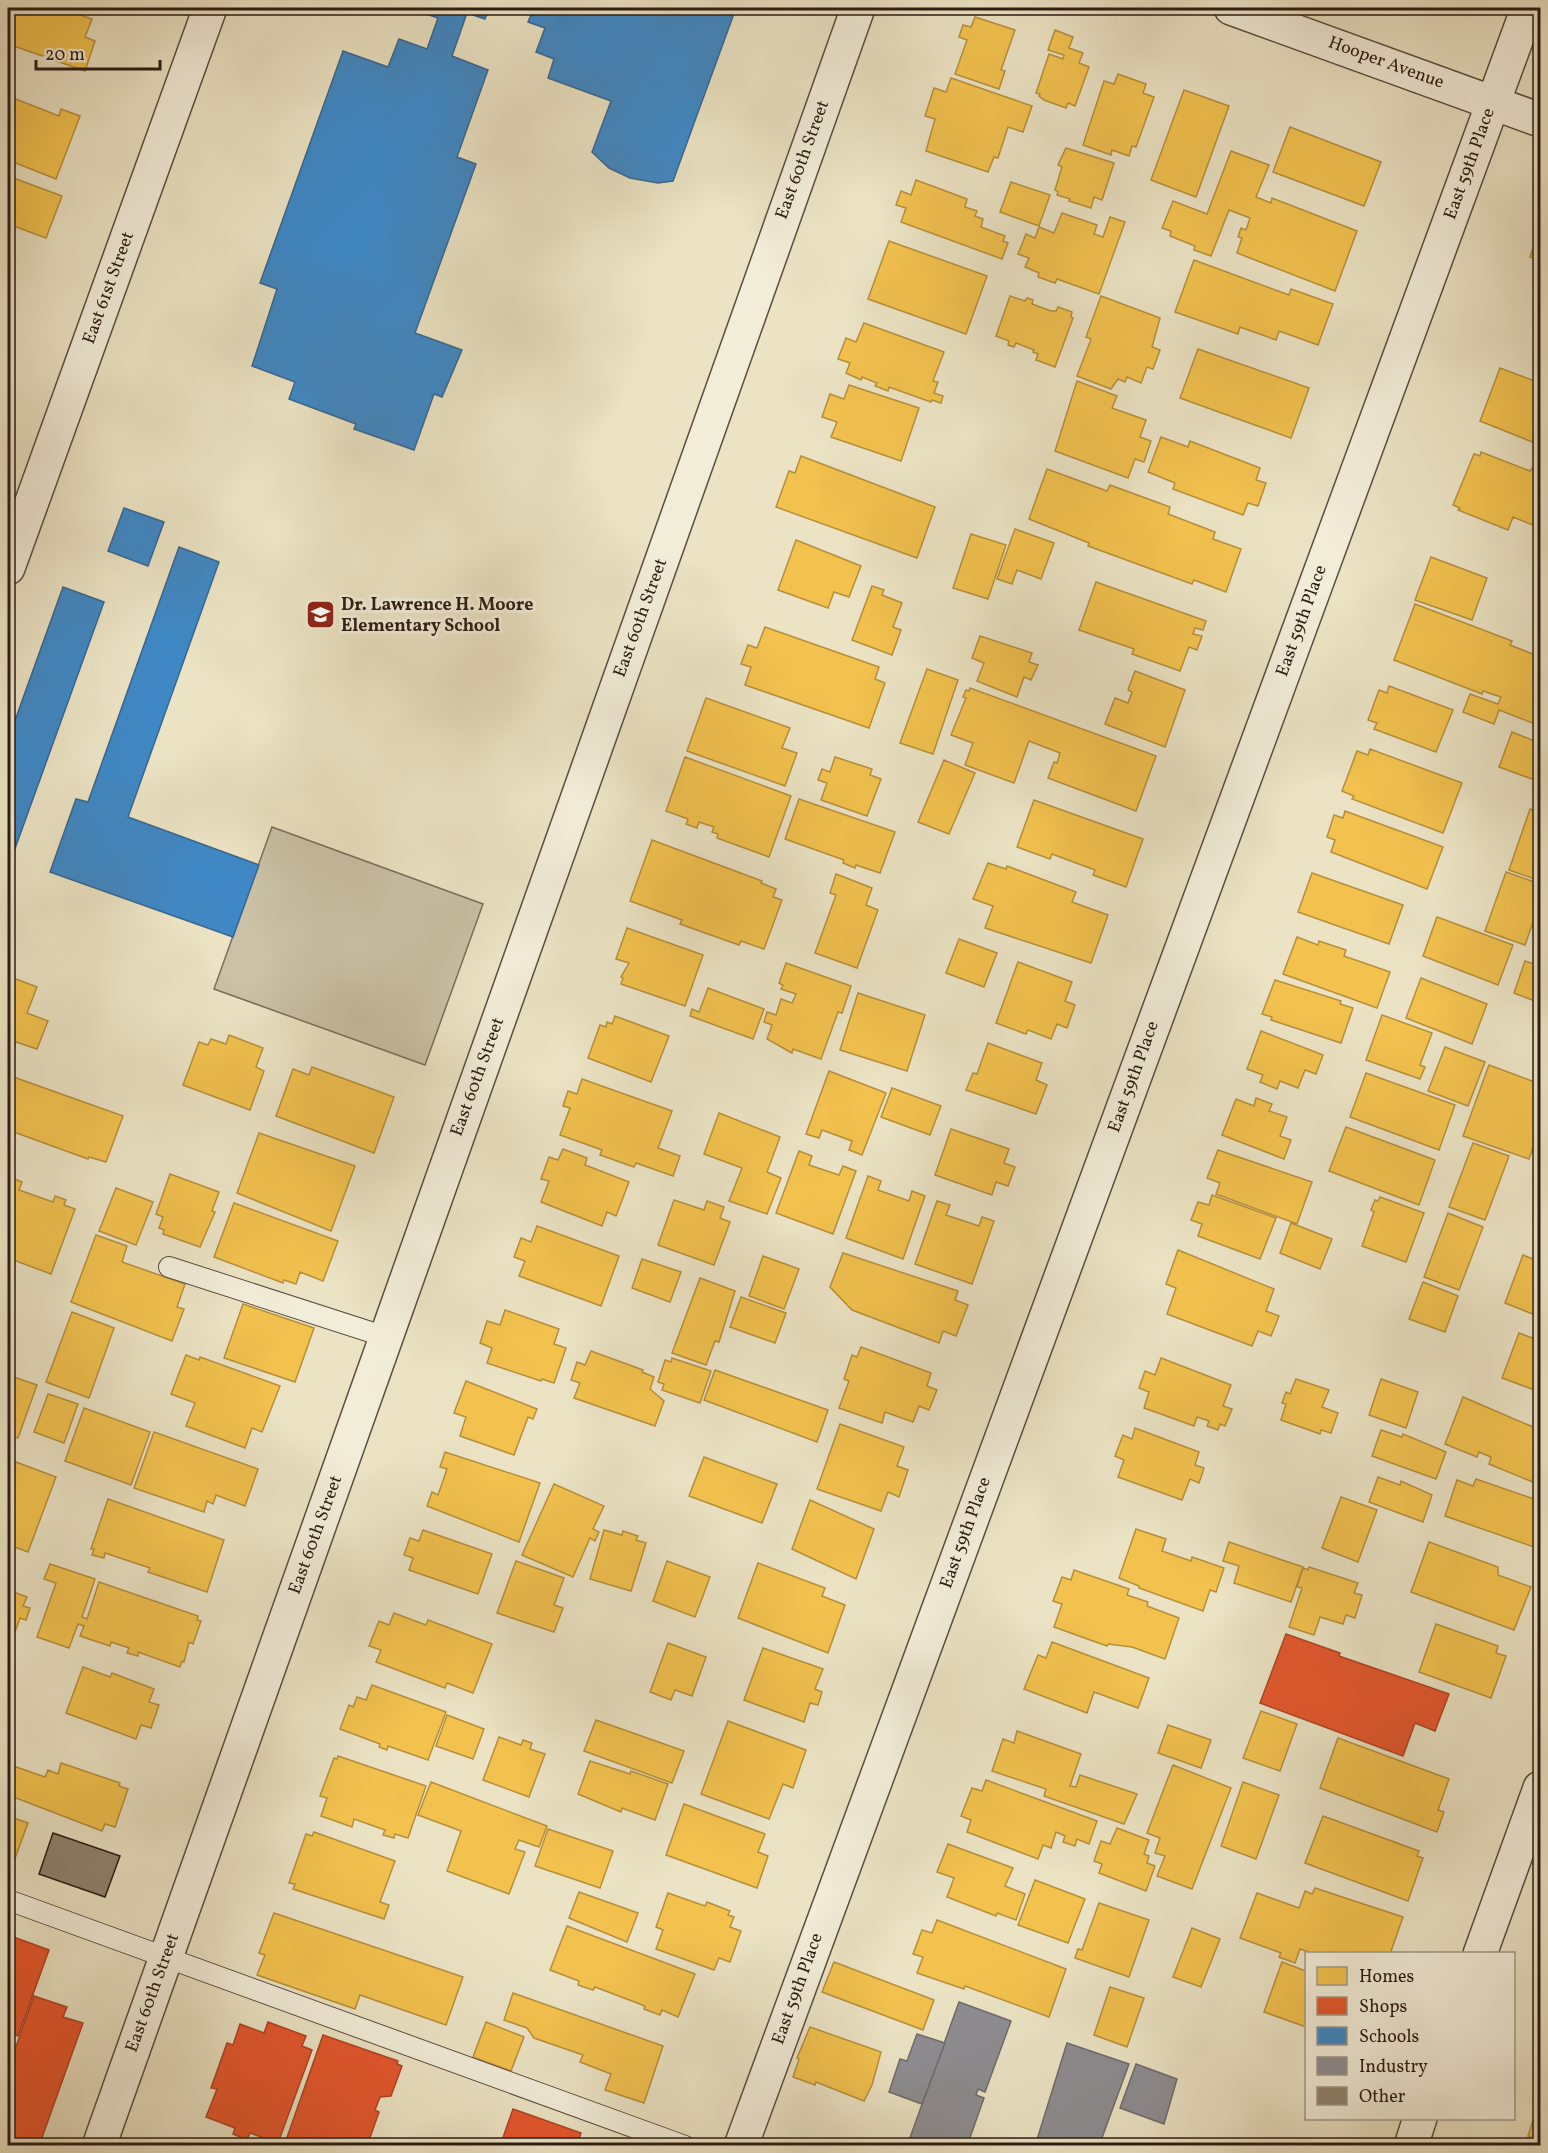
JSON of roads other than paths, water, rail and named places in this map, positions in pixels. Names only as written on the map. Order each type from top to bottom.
[{"type":"street","name":"East 61st Street","points":[[8,568],[210,8]]},
{"type":"street","name":"East 60th Street","points":[[99,2145],[858,8]]},
{"type":"street","name":"Hooper Avenue","points":[[1231,8],[1540,120]]},
{"type":"street","name":"East 59th Place","points":[[741,2145],[1528,8]]},
{"type":"street","points":[[1480,1952],[1540,1788]]},
{"type":"street","points":[[1411,2145],[1419,2120]]},
{"type":"lane","points":[[169,1267],[386,1337]]},
{"type":"lane","points":[[8,1900],[685,2145]]},
{"type":"place","name":"Dr. Lawrence H. Moore Elementary School","points":[[320,615]]}]
